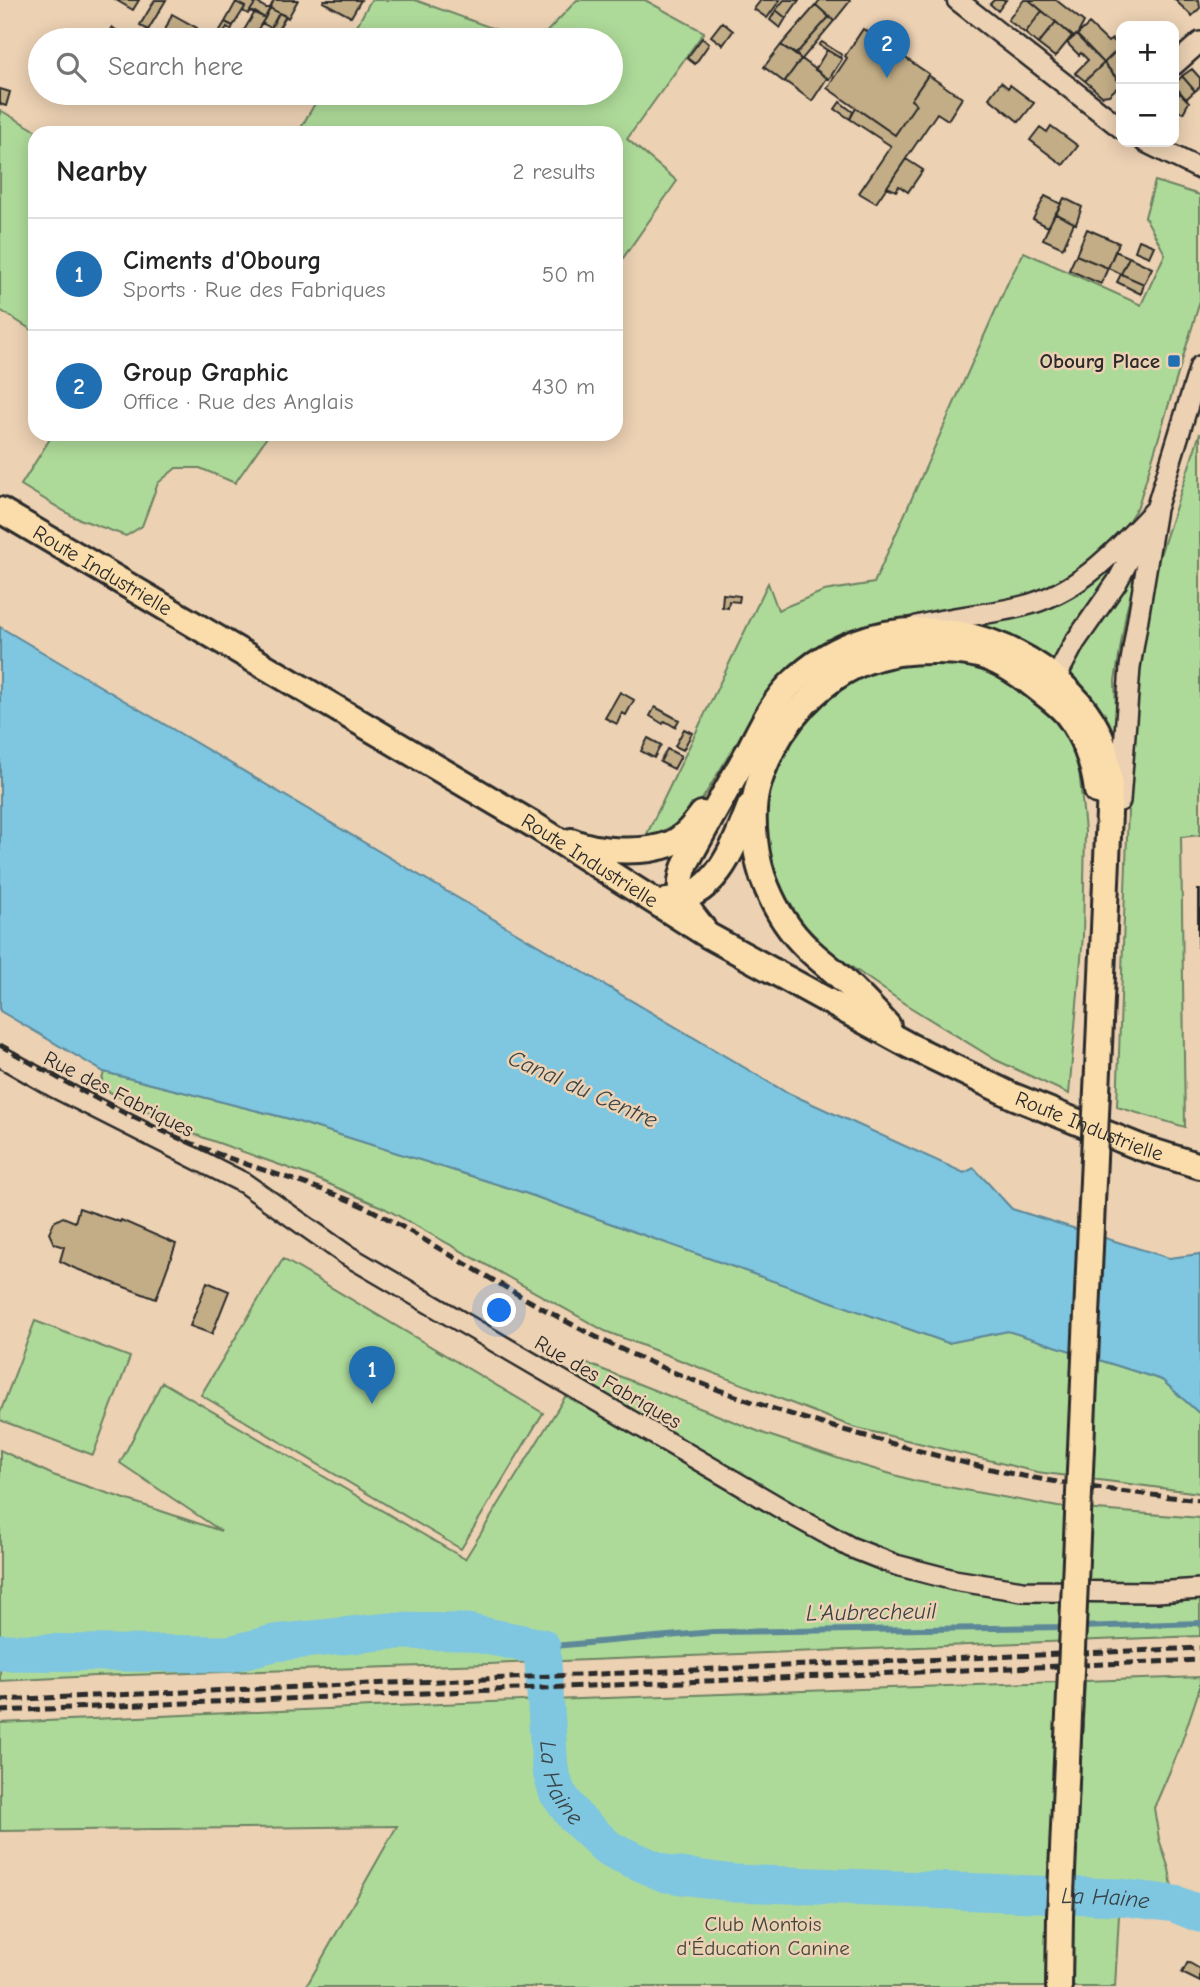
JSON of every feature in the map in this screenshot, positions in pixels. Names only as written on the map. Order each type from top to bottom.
[{"type":"main road","name":"Route Industrielle","points":[[0,510],[534,825],[709,936],[909,1046],[1013,1096],[1142,1148],[1200,1166]]},
{"type":"main road","points":[[534,825],[584,848],[645,849],[670,844],[685,835],[699,818],[793,681],[815,664],[845,647],[878,635],[928,630],[955,632],[1010,648],[1035,662],[1073,693],[1098,730],[1108,766],[1110,789],[1059,1987]]},
{"type":"main road","points":[[652,901],[682,899],[695,894],[714,878],[726,862],[738,836],[767,760],[793,717],[816,692],[836,677],[861,664],[887,655],[918,651],[968,653],[989,658],[1016,671],[1066,713],[1095,774],[1107,865]]},
{"type":"main road","points":[[709,936],[682,899],[679,889],[681,876],[774,705]]},
{"type":"main road","points":[[756,791],[756,849],[761,871],[774,903],[806,948],[909,1046]]},
{"type":"street","points":[[957,0],[1116,118]]},
{"type":"street","points":[[1179,61],[1200,42]]},
{"type":"street","points":[[1155,147],[1200,169]]},
{"type":"street","points":[[1105,919],[1118,877],[1119,810],[1130,667],[1156,509],[1200,366]]},
{"type":"street","points":[[891,633],[931,622],[1023,606],[1052,597],[1098,568],[1156,509]]},
{"type":"street","points":[[1066,713],[1058,681],[1060,670],[1075,642],[1117,582],[1156,509]]},
{"type":"street","name":"Rue des Fabriques","points":[[0,1056],[54,1087],[244,1183],[345,1254],[850,1547],[896,1565],[954,1580],[1022,1591],[1157,1592],[1200,1589]]},
{"type":"green space","points":[[371,0],[415,0],[492,28],[356,28]]},
{"type":"green space","points":[[577,0],[645,0],[704,32],[627,139],[677,181],[623,258],[623,126],[302,126],[314,105],[623,105],[623,28],[550,28]]},
{"type":"green space","points":[[0,110],[28,126],[28,328],[0,310]]},
{"type":"green space","points":[[1155,181],[1200,195],[1200,301],[1138,506],[1119,535],[1093,562],[1043,591],[1016,599],[864,627],[831,641],[803,658],[781,678],[762,701],[692,816],[657,834],[646,836],[768,583],[778,610],[824,591],[874,583],[1009,280],[1024,252],[1141,305],[1165,254],[1145,217]]},
{"type":"green space","points":[[1200,433],[1200,835],[1181,837],[1185,1127],[1117,1107],[1132,702],[1149,589]]},
{"type":"green space","points":[[49,441],[264,441],[235,483],[200,468],[176,468],[158,483],[142,526],[126,536],[74,517],[21,485]]},
{"type":"green space","points":[[1116,561],[1119,564],[1053,663],[971,627],[971,622]]},
{"type":"green space","points":[[1133,568],[1137,569],[1126,613],[1115,681],[1117,747],[1076,685],[1070,669],[1076,655]]},
{"type":"green space","points":[[934,657],[991,667],[1049,709],[1077,748],[1085,831],[1083,936],[1069,1094],[996,1060],[905,1004],[800,931],[782,904],[762,831],[772,767],[804,713],[866,670]]},
{"type":"green space","points":[[104,1072],[286,1118],[525,1193],[948,1343],[1008,1331],[1162,1380],[1200,1414],[1200,1493],[1037,1472],[853,1427],[605,1331],[384,1208],[308,1175],[185,1131],[100,1087]]},
{"type":"green space","points":[[283,1259],[543,1413],[461,1549],[201,1395]]},
{"type":"green space","points":[[35,1321],[130,1357],[93,1455],[0,1420],[0,1413]]},
{"type":"green space","points":[[586,1363],[765,1434],[915,1481],[1058,1507],[1200,1518],[1200,1636],[0,1681],[0,1450],[53,1475],[221,1531],[120,1463],[162,1382],[465,1559]]},
{"type":"green space","points":[[1200,1677],[1200,1687],[1179,1750],[1154,1808],[1175,1904],[1120,1897],[1115,1987],[1067,1987],[1085,1681]]},
{"type":"green space","name":"Club Montois d'Éducation Canine","points":[[1060,1682],[1054,1987],[306,1987],[397,1826],[0,1831],[0,1723]]},
{"type":"water","name":"Canal du Centre","points":[[0,627],[784,1091],[964,1173],[974,1168],[1012,1209],[1169,1258],[1200,1254],[1200,1414],[1162,1380],[1008,1331],[948,1343],[525,1193],[286,1118],[104,1072],[0,1011]]},
{"type":"building","points":[[116,0],[139,0],[133,10]]},
{"type":"building","points":[[155,0],[166,0],[149,28],[140,25]]},
{"type":"building","points":[[237,0],[252,0],[256,2],[248,14]]},
{"type":"building","points":[[274,0],[298,0],[288,18],[270,8]]},
{"type":"building","points":[[361,0],[351,17],[323,2]]},
{"type":"building","points":[[761,0],[780,0],[767,18],[754,9]]},
{"type":"building","points":[[784,0],[799,0],[786,18],[776,10]]},
{"type":"building","points":[[820,0],[850,1],[834,21],[816,5]]},
{"type":"building","points":[[994,0],[1006,0],[998,11],[990,4]]},
{"type":"building","points":[[1024,0],[1029,0],[1042,11],[1025,33],[1008,20]]},
{"type":"building","points":[[1029,0],[1056,0],[1084,22],[1077,35],[1074,37]]},
{"type":"building","points":[[1175,0],[1199,0],[1200,8],[1192,16]]},
{"type":"building","points":[[236,2],[245,7],[233,26],[225,22]]},
{"type":"building","points":[[256,2],[270,8],[265,18],[250,11]]},
{"type":"building","points":[[816,5],[829,17],[796,54],[781,45]]},
{"type":"building","points":[[270,8],[279,13],[271,28],[262,23]]},
{"type":"building","points":[[776,10],[786,18],[780,28],[770,20]]},
{"type":"building","points":[[1042,11],[1056,22],[1038,44],[1025,33]]},
{"type":"building","points":[[255,12],[265,18],[259,28],[245,28]]},
{"type":"building","points":[[279,13],[286,16],[279,28],[271,28]]},
{"type":"building","points":[[172,14],[197,28],[166,28]]},
{"type":"building","points":[[829,17],[834,21],[802,59],[827,78],[812,101],[785,81],[801,59],[796,54]]},
{"type":"building","points":[[225,22],[233,26],[232,28],[221,28]]},
{"type":"building","points":[[722,22],[733,31],[723,45],[711,36]]},
{"type":"building","points":[[1056,22],[1072,36],[1055,57],[1038,44]]},
{"type":"building","points":[[1089,24],[1108,42],[1112,39],[1116,43],[1116,51],[1104,63],[1077,35]]},
{"type":"building","points":[[863,29],[929,74],[911,100],[916,104],[895,135],[827,88]]},
{"type":"building","points":[[1076,35],[1104,63],[1085,81],[1075,73],[1088,60],[1067,43]]},
{"type":"building","points":[[702,38],[709,44],[695,64],[687,58]]},
{"type":"building","points":[[822,42],[842,55],[840,58],[819,45]]},
{"type":"building","points":[[781,45],[801,59],[784,82],[764,67]]},
{"type":"building","points":[[827,50],[842,59],[829,79],[815,70]]},
{"type":"building","points":[[1116,51],[1116,77],[1104,63]]},
{"type":"building","points":[[1104,63],[1116,78],[1116,89],[1109,95],[1102,96],[1085,81]]},
{"type":"building","points":[[1192,69],[1200,78],[1200,87],[1195,91],[1182,76]]},
{"type":"building","points":[[928,75],[962,98],[948,120],[937,113],[876,203],[859,193],[891,146],[850,119],[856,108],[895,135],[916,104],[911,100]]},
{"type":"building","points":[[1182,76],[1195,91],[1186,99],[1179,91],[1179,79]]},
{"type":"building","points":[[1001,82],[1008,88],[1010,85],[1034,103],[1019,122],[989,98]]},
{"type":"building","points":[[0,89],[10,92],[6,106],[0,104]]},
{"type":"building","points":[[1179,94],[1189,102],[1183,113],[1179,111]]},
{"type":"building","points":[[840,102],[853,112],[850,119],[835,109]]},
{"type":"building","points":[[1051,126],[1078,146],[1063,165],[1030,140],[1040,127],[1047,132]]},
{"type":"building","points":[[906,159],[923,170],[908,192],[899,186],[896,191],[887,187]]},
{"type":"building","points":[[1045,196],[1061,204],[1048,227],[1033,219]]},
{"type":"building","points":[[1064,198],[1082,207],[1076,224],[1056,214]]},
{"type":"building","points":[[1055,213],[1074,223],[1063,248],[1043,239]]},
{"type":"building","points":[[1087,229],[1119,243],[1108,268],[1076,255]]},
{"type":"building","points":[[1139,240],[1154,246],[1149,257],[1135,251]]},
{"type":"building","points":[[1115,251],[1129,257],[1121,274],[1108,268]]},
{"type":"building","points":[[1076,255],[1108,268],[1101,284],[1069,270]]},
{"type":"building","points":[[1129,257],[1152,268],[1144,284],[1121,274]]},
{"type":"building","points":[[1121,274],[1144,284],[1141,294],[1117,282]]},
{"type":"building","points":[[723,594],[740,596],[739,602],[729,601],[728,608],[722,607]]},
{"type":"building","points":[[620,692],[634,700],[626,715],[622,713],[617,724],[605,718]]},
{"type":"building","points":[[655,707],[679,720],[675,727],[650,716]]},
{"type":"building","points":[[684,729],[692,733],[683,750],[675,746]]},
{"type":"building","points":[[648,738],[661,745],[654,758],[641,751]]},
{"type":"building","points":[[667,749],[681,756],[674,769],[660,762]]},
{"type":"building","points":[[1200,890],[1200,948],[1198,948]]},
{"type":"building","points":[[79,1208],[120,1222],[121,1220],[176,1244],[156,1299],[60,1261],[64,1247],[54,1244],[49,1233],[54,1222],[63,1217],[75,1222]]},
{"type":"building","points":[[207,1282],[229,1291],[212,1334],[190,1326]]},
{"type":"building","points":[[1188,1962],[1200,1969],[1200,1982],[1182,1973]]},
{"type":"waterway","name":"L'Aubrecheuil","points":[[1079,1627],[1200,1623]]},
{"type":"waterway","name":"L'Aubrecheuil","points":[[542,1647],[713,1632],[1069,1627]]},
{"type":"waterway","name":"La Haine","points":[[0,1652],[229,1654],[274,1643],[390,1631],[466,1632],[542,1647],[550,1769],[557,1792],[574,1816],[609,1849],[666,1874],[734,1883],[1119,1897],[1175,1904],[1200,1914]]},
{"type":"railway","points":[[0,1045],[81,1090],[164,1131],[221,1155],[360,1205],[571,1324],[700,1383],[807,1419],[994,1470],[1083,1486],[1200,1500]]},
{"type":"railway","points":[[0,1700],[1200,1648]]},
{"type":"railway","points":[[0,1711],[1200,1660]]},
{"type":"place","name":"Group Graphic","points":[[887,78]]},
{"type":"place","name":"Obourg Place","points":[[1174,361]]},
{"type":"place","name":"Ciments d'Obourg","points":[[372,1404]]}]
